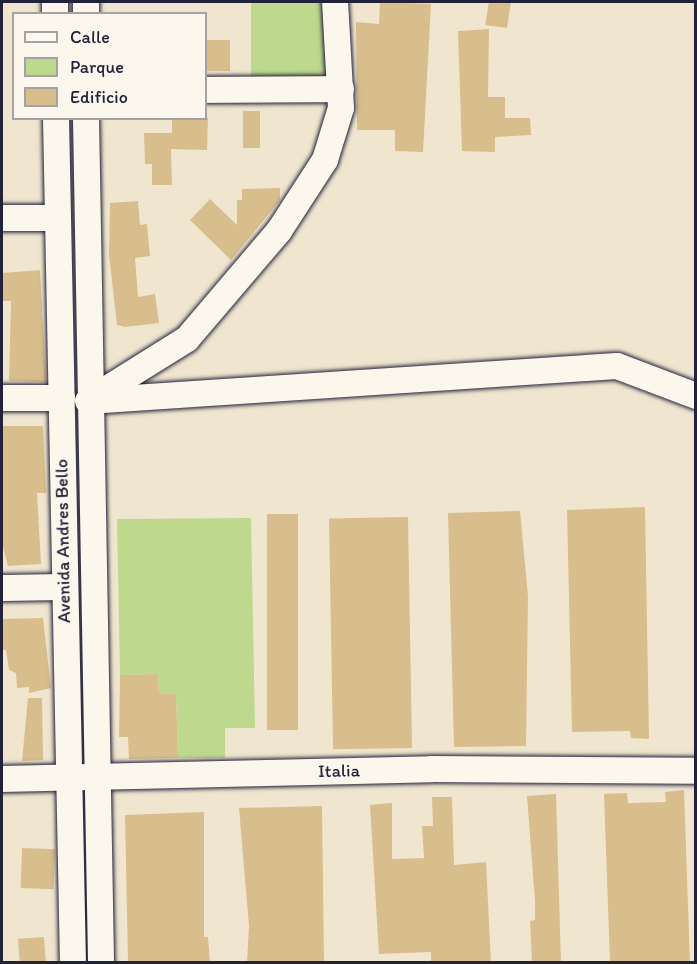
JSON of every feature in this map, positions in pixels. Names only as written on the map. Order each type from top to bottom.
[{"type":"street","points":[[88,401],[187,339],[279,231],[325,160],[341,108],[335,2]]},
{"type":"street","points":[[207,90],[341,89]]},
{"type":"street","name":"Avenida Andres Bello","points":[[56,120],[67,778],[73,963]]},
{"type":"street","name":"Avenida Andres Bello","points":[[86,120],[88,401],[101,963]]},
{"type":"street","points":[[2,218],[58,218]]},
{"type":"street","points":[[88,401],[617,366],[696,396]]},
{"type":"street","points":[[2,398],[62,398]]},
{"type":"street","points":[[2,588],[64,587]]},
{"type":"street","name":"Italia","points":[[2,779],[432,769],[686,770]]},
{"type":"green space","points":[[251,2],[326,2],[326,79],[251,79]]},
{"type":"green space","points":[[251,518],[255,728],[225,728],[225,758],[178,758],[176,694],[159,694],[158,674],[120,675],[117,519]]},
{"type":"building","points":[[380,2],[431,4],[423,152],[395,151],[395,130],[357,130],[356,22],[379,24]]},
{"type":"building","points":[[489,2],[511,2],[507,28],[485,25]]},
{"type":"building","points":[[489,29],[488,97],[505,97],[505,118],[530,118],[531,135],[495,137],[495,152],[462,151],[458,31]]},
{"type":"building","points":[[207,40],[230,40],[230,71],[207,71]]},
{"type":"building","points":[[243,111],[260,111],[260,148],[243,148]]},
{"type":"building","points":[[208,118],[207,150],[171,149],[172,185],[152,185],[152,164],[145,164],[144,133],[172,133],[172,120],[207,120]]},
{"type":"building","points":[[280,188],[280,200],[231,260],[190,220],[210,199],[237,225],[237,200],[242,200],[242,189]]},
{"type":"building","points":[[138,201],[140,225],[147,224],[150,256],[135,258],[138,297],[155,294],[159,323],[125,327],[117,325],[109,254],[110,203]]},
{"type":"building","points":[[40,270],[46,382],[9,381],[11,301],[2,301],[2,273]]},
{"type":"building","points":[[2,426],[43,426],[46,493],[37,493],[41,564],[8,566],[2,543]]},
{"type":"building","points":[[645,507],[649,739],[631,738],[630,731],[572,732],[567,510]]},
{"type":"building","points":[[520,511],[528,596],[526,746],[454,747],[448,513]]},
{"type":"building","points":[[267,514],[298,514],[298,730],[267,730]]},
{"type":"building","points":[[408,517],[412,748],[333,749],[329,518]]},
{"type":"building","points":[[43,618],[51,688],[29,693],[29,687],[17,688],[16,673],[9,670],[6,650],[2,650],[2,619]]},
{"type":"building","points":[[158,674],[159,694],[176,694],[178,758],[129,759],[128,737],[119,737],[120,675]]},
{"type":"building","points":[[28,698],[42,698],[43,760],[22,761]]},
{"type":"building","points":[[684,790],[690,963],[610,963],[604,794],[627,793],[628,803],[666,802],[665,792]]},
{"type":"building","points":[[556,794],[561,963],[532,963],[530,921],[535,920],[535,901],[527,796]]},
{"type":"building","points":[[432,797],[452,797],[454,865],[486,862],[491,963],[431,963],[431,952],[379,954],[370,805],[392,803],[392,859],[424,858],[422,826],[433,826]]},
{"type":"building","points":[[322,806],[324,963],[247,963],[249,926],[239,808]]},
{"type":"building","points":[[204,812],[204,937],[208,937],[210,963],[128,963],[125,815]]},
{"type":"building","points":[[22,848],[55,849],[54,889],[21,888]]},
{"type":"building","points":[[44,937],[46,962],[20,962],[18,939]]}]
